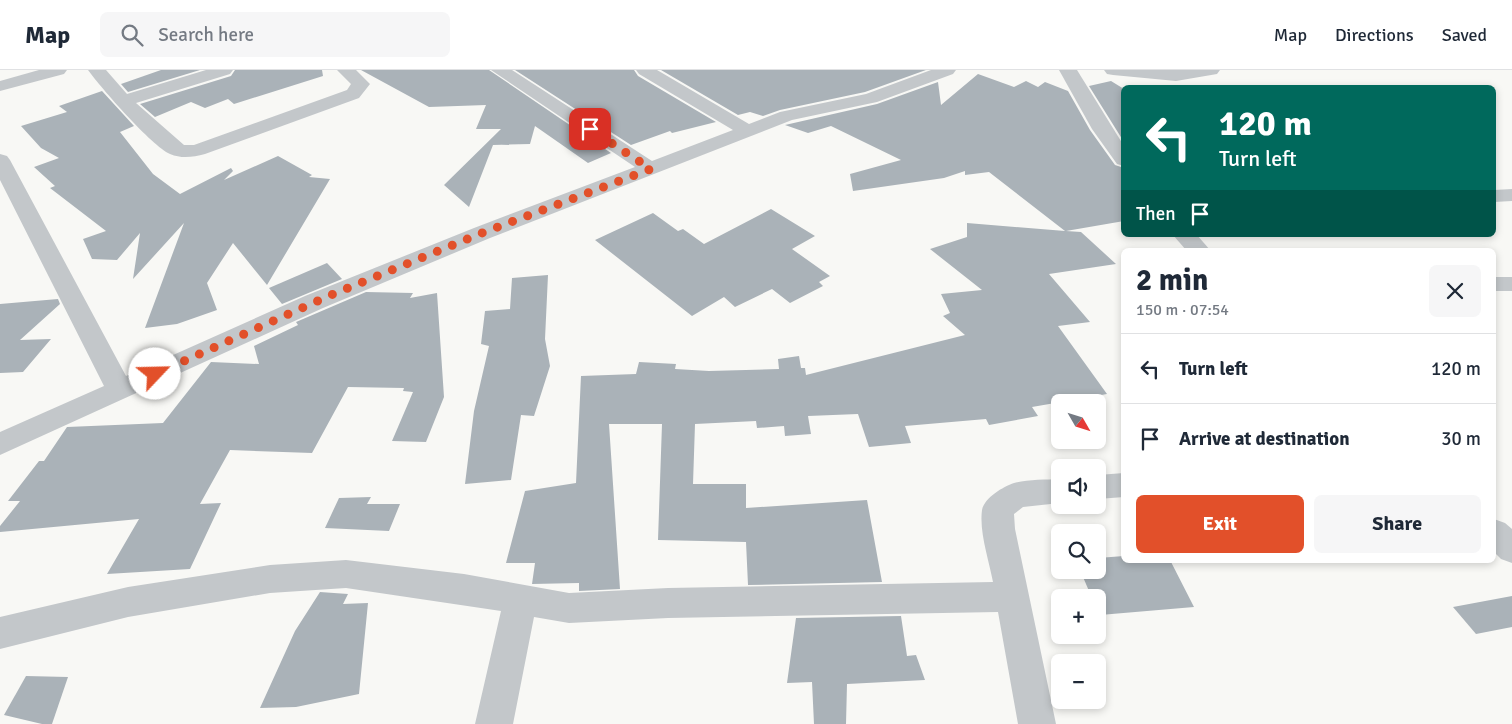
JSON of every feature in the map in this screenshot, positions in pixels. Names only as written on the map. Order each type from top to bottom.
[{"type":"street","points":[[0,86],[58,70]]},
{"type":"street","points":[[98,70],[123,101],[171,146],[178,151],[186,152],[353,94],[361,84],[346,70]]},
{"type":"street","points":[[123,101],[224,70]]},
{"type":"street","points":[[500,70],[651,169]]},
{"type":"street","points":[[0,444],[323,298],[482,233],[787,116],[871,98],[947,70]]},
{"type":"street","points":[[1068,70],[1102,129],[1121,156]]},
{"type":"street","points":[[1113,70],[1176,76],[1197,74],[1211,70]]},
{"type":"street","points":[[653,71],[748,131]]},
{"type":"street","points":[[0,160],[120,390]]},
{"type":"street","points":[[1496,196],[1512,195]]},
{"type":"street","points":[[1186,237],[1197,248]]},
{"type":"street","points":[[1496,284],[1512,284]]},
{"type":"street","points":[[1106,486],[1121,485]]},
{"type":"street","points":[[1036,724],[999,529],[998,509],[1016,495],[1051,492]]},
{"type":"street","points":[[1496,534],[1512,549]]},
{"type":"street","points":[[0,633],[128,602],[270,579],[346,574],[464,588],[569,608],[668,603],[1012,597]]},
{"type":"street","points":[[494,724],[521,599]]},
{"type":"building","points":[[161,70],[200,70],[128,92],[121,84]]},
{"type":"building","points":[[235,70],[322,70],[323,76],[234,104],[228,99],[205,108],[191,102],[155,117],[140,104],[231,76]]},
{"type":"building","points":[[361,70],[489,70],[611,153],[588,163],[535,126],[530,144],[493,145],[469,207],[444,185],[501,129],[476,129],[486,105],[429,107]]},
{"type":"building","points":[[515,70],[634,70],[638,76],[716,122],[672,133],[670,131],[631,145]]},
{"type":"building","points":[[661,70],[926,70],[865,92],[780,110],[763,116],[750,112],[738,115]]},
{"type":"building","points":[[978,74],[1014,87],[1026,81],[1038,87],[1045,82],[1068,91],[1090,130],[1115,165],[1121,167],[1121,222],[1066,231],[1081,232],[1116,264],[1049,274],[1090,322],[1058,326],[1107,394],[1051,394],[1051,404],[1032,407],[1038,416],[989,425],[986,419],[905,426],[911,443],[869,447],[858,414],[808,416],[811,434],[785,436],[784,426],[757,428],[756,421],[695,424],[693,484],[746,484],[746,508],[867,500],[882,582],[748,585],[746,542],[658,540],[662,424],[609,424],[620,589],[579,591],[579,583],[532,584],[535,563],[506,563],[525,491],[576,483],[581,376],[636,374],[639,362],[676,364],[675,369],[709,371],[779,369],[778,359],[799,356],[801,368],[805,368],[806,375],[965,335],[943,316],[950,313],[941,294],[982,290],[930,249],[967,237],[967,223],[1065,231],[989,172],[965,175],[965,171],[944,178],[853,191],[850,174],[901,160],[831,126],[808,133],[785,125],[877,104],[938,82],[941,105]]},
{"type":"building","points":[[1111,81],[1121,87],[1121,137],[1089,86]]},
{"type":"building","points":[[102,91],[134,126],[120,132],[153,174],[180,194],[231,168],[233,171],[224,180],[278,156],[312,175],[309,177],[330,179],[267,285],[233,243],[207,283],[217,310],[177,324],[145,328],[184,223],[133,279],[140,233],[117,260],[92,259],[83,239],[106,231],[50,188],[55,186],[34,167],[59,158],[41,148],[21,126],[67,112],[59,106]]},
{"type":"building","points":[[771,209],[815,236],[792,249],[830,276],[819,282],[823,286],[790,303],[772,289],[735,307],[724,297],[692,316],[595,240],[653,213],[678,231],[683,229],[704,244]]},
{"type":"building","points":[[327,263],[342,279],[282,304],[269,288]]},
{"type":"building","points":[[548,275],[545,339],[550,366],[534,416],[521,415],[511,480],[465,484],[474,411],[489,346],[481,344],[485,311],[510,309],[512,278]]},
{"type":"building","points":[[366,292],[413,293],[410,298],[437,293],[444,397],[426,442],[392,441],[413,392],[403,391],[404,388],[348,387],[312,453],[230,450],[200,504],[221,503],[190,569],[107,574],[139,519],[0,532],[0,526],[20,501],[8,501],[39,461],[44,461],[67,427],[163,423],[211,362],[259,364],[254,346],[298,325],[296,322]]},
{"type":"building","points":[[58,299],[60,304],[20,340],[51,339],[23,372],[0,373],[0,304]]},
{"type":"building","points":[[371,497],[367,504],[400,504],[389,531],[325,528],[339,498]]},
{"type":"building","points":[[1121,556],[1121,563],[1172,563],[1194,607],[1106,614],[1106,589],[1088,589],[1084,579],[1106,579],[1106,557]]},
{"type":"building","points":[[320,592],[348,594],[343,604],[368,603],[359,694],[296,707],[260,708],[295,631]]},
{"type":"building","points":[[1512,596],[1512,627],[1476,634],[1453,607]]},
{"type":"building","points":[[901,616],[907,656],[916,655],[925,680],[847,684],[846,724],[814,724],[812,682],[787,683],[796,618]]},
{"type":"building","points":[[26,676],[68,677],[52,724],[42,724],[4,715]]},
{"type":"route","points":[[155,374],[331,295],[482,233],[651,169],[590,129]]}]
